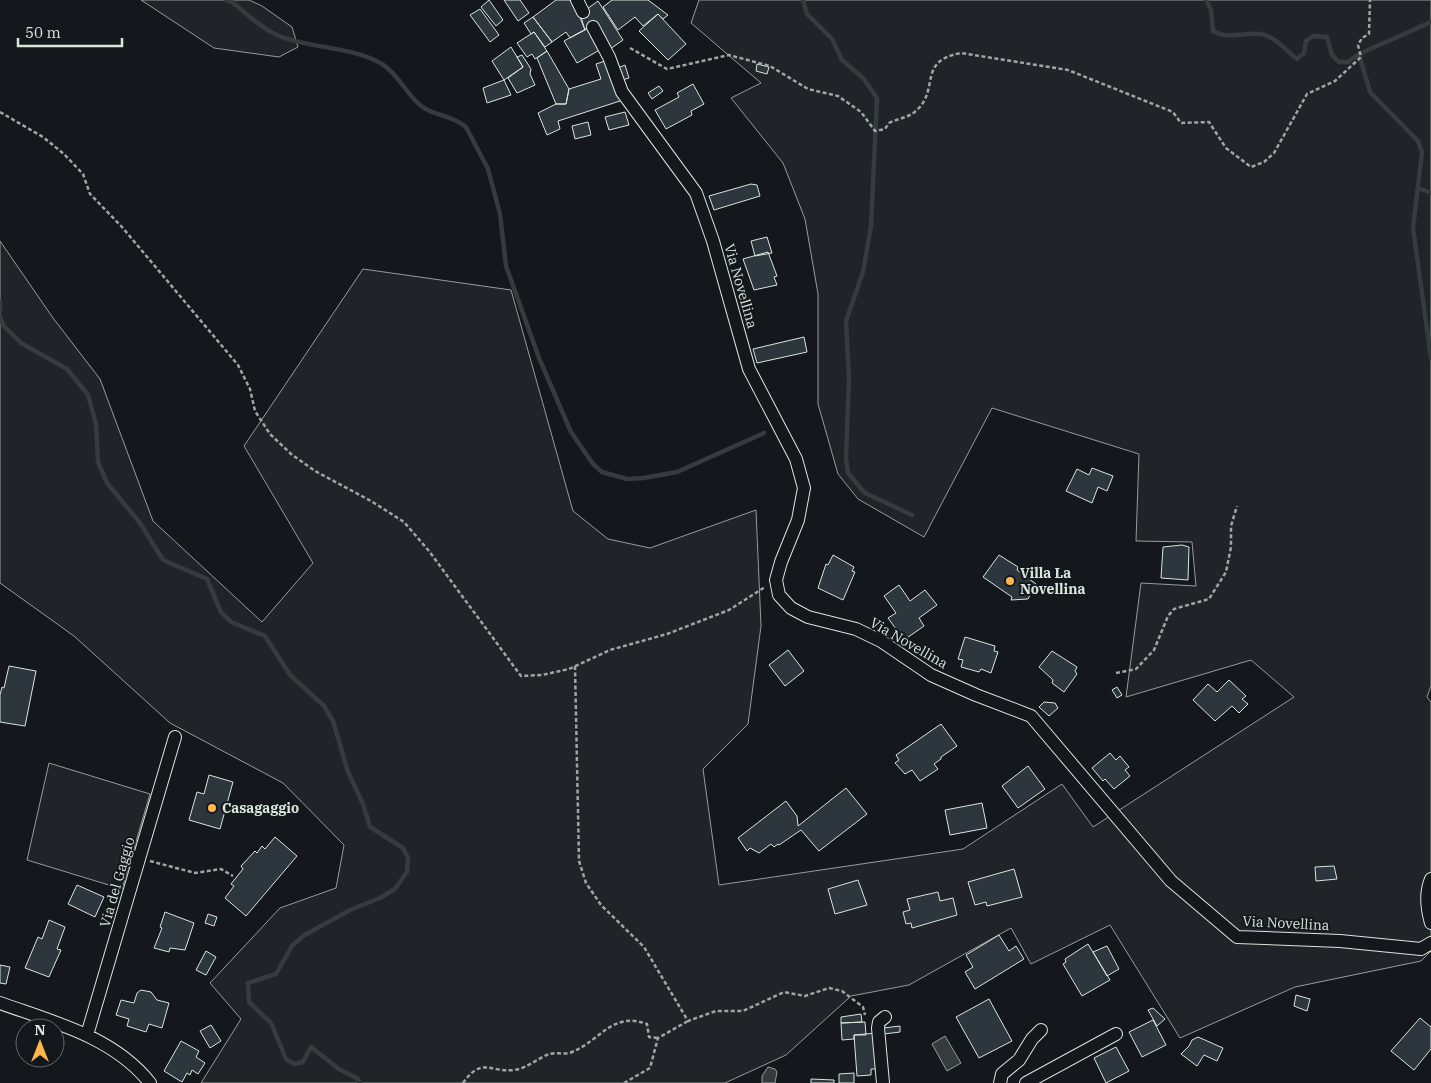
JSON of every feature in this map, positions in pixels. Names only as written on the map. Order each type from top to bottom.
[{"type":"street","name":"Via Novellina","points":[[592,27],[609,57],[622,92],[696,194],[712,241],[749,369],[796,459],[804,488],[798,520],[781,562],[776,580],[779,595],[791,608],[808,617],[856,630],[881,640],[931,675],[1031,716],[1171,881],[1237,937],[1340,941],[1420,949],[1431,943]]},
{"type":"street","name":"Via del Gaggio","points":[[87,1035],[175,737]]},
{"type":"street","points":[[1431,879],[1427,888],[1428,912],[1431,923]]},
{"type":"street","points":[[0,1003],[87,1035],[115,1051],[140,1070],[150,1083]]},
{"type":"street","points":[[883,1083],[878,1028],[879,1022],[885,1017]]},
{"type":"street","points":[[1000,1083],[1002,1074],[1019,1060],[1032,1039],[1041,1030]]},
{"type":"street","points":[[1026,1083],[1116,1034]]},
{"type":"path","points":[[630,48],[667,69],[729,55],[770,66],[808,89],[838,96],[861,112],[876,131],[885,129],[889,123],[908,117],[919,109],[929,86],[933,68],[945,56],[961,53],[1068,70],[1173,112],[1181,123],[1209,122],[1226,148],[1251,167],[1264,162],[1274,153],[1307,94],[1335,81],[1360,58],[1358,45],[1362,38],[1369,34],[1370,0]]},
{"type":"path","points":[[0,112],[43,138],[64,154],[83,174],[90,194],[122,227],[238,364],[250,389],[255,411],[270,434],[315,471],[371,501],[404,522],[429,551],[513,668],[521,676],[542,675],[575,666],[610,650],[667,634],[729,610],[776,580]]},
{"type":"path","points":[[1116,673],[1136,669],[1154,650],[1168,616],[1174,609],[1209,598],[1226,572],[1231,547],[1230,526],[1237,506]]},
{"type":"path","points":[[575,666],[580,861],[586,883],[601,905],[644,947],[688,1021]]},
{"type":"path","points":[[139,859],[195,873],[222,869],[233,876]]},
{"type":"path","points":[[463,1083],[471,1072],[489,1066],[514,1070],[550,1054],[572,1052],[615,1023],[635,1020],[647,1024],[650,1037],[658,1038],[688,1021],[716,1010],[742,1011],[784,992],[805,996],[829,988],[842,991],[863,1007],[865,1015]]},
{"type":"path","points":[[624,1083],[650,1068],[658,1038]]},
{"type":"shaded area","points":[[141,0],[249,0],[262,6],[292,27],[298,47],[279,57],[214,48]]},
{"type":"shaded area","points":[[699,0],[1431,0],[1431,686],[1427,697],[1431,702],[1431,951],[1421,961],[1295,987],[1180,1038],[1110,925],[1031,964],[1011,928],[909,985],[851,996],[786,1055],[725,1083],[201,1083],[241,1019],[210,983],[280,908],[336,888],[344,845],[283,783],[170,723],[74,636],[0,583],[0,241],[53,318],[100,379],[153,521],[262,622],[313,563],[244,446],[363,269],[511,290],[573,511],[608,539],[650,548],[756,510],[761,626],[748,724],[703,769],[719,885],[963,849],[1062,784],[1093,827],[1294,697],[1251,660],[1126,697],[1141,583],[1196,586],[1192,542],[1136,541],[1139,454],[992,408],[924,537],[858,499],[838,474],[818,404],[818,294],[805,219],[783,163],[731,98],[761,83],[691,23]]},
{"type":"shaded area","points":[[49,763],[150,794],[122,889],[27,860]]},
{"type":"shaded area","points":[[945,1036],[961,1063],[947,1071],[932,1044]]},
{"type":"shaded area","points":[[768,1067],[775,1069],[777,1072],[775,1083],[762,1083],[762,1076]]},
{"type":"building","points":[[489,0],[503,20],[496,26],[481,7]]},
{"type":"building","points":[[504,0],[520,0],[529,13],[518,21]]},
{"type":"building","points":[[556,0],[570,0],[580,14],[585,30],[570,38],[566,32],[552,42],[533,17]]},
{"type":"building","points":[[612,0],[648,0],[668,15],[663,19],[658,14],[643,26],[635,17],[618,30],[603,7]]},
{"type":"building","points":[[598,1],[623,40],[610,49],[593,25],[585,30],[579,15]]},
{"type":"building","points":[[480,9],[499,35],[490,42],[470,15]]},
{"type":"building","points":[[658,14],[686,44],[668,60],[639,31]]},
{"type":"building","points":[[533,17],[552,42],[545,47],[534,32],[531,34],[524,23]]},
{"type":"building","points":[[591,26],[603,48],[577,63],[564,41]]},
{"type":"building","points":[[534,32],[547,51],[535,59],[532,54],[527,57],[517,43]]},
{"type":"building","points":[[511,47],[523,67],[504,80],[492,61]]},
{"type":"building","points":[[547,51],[569,89],[566,104],[556,104],[537,58]]},
{"type":"building","points":[[522,55],[531,69],[530,74],[535,85],[517,93],[508,78],[523,67],[517,57]]},
{"type":"building","points":[[608,60],[623,100],[558,121],[560,129],[547,135],[538,113],[556,104],[566,104],[569,89],[601,79],[596,64]]},
{"type":"building","points":[[757,64],[769,67],[767,74],[756,71]]},
{"type":"building","points":[[625,65],[629,78],[622,80],[618,68]]},
{"type":"building","points":[[504,80],[511,95],[487,103],[483,88]]},
{"type":"building","points":[[693,84],[704,104],[691,111],[692,115],[666,129],[655,110],[679,97],[677,93]]},
{"type":"building","points":[[659,86],[663,91],[652,99],[648,93]]},
{"type":"building","points":[[625,112],[629,125],[609,130],[605,117]]},
{"type":"building","points":[[588,122],[591,135],[575,139],[572,126]]},
{"type":"building","points":[[751,184],[757,185],[760,196],[714,210],[709,196]]},
{"type":"building","points":[[767,237],[772,253],[755,256],[751,241]]},
{"type":"building","points":[[768,252],[777,276],[774,277],[777,285],[754,290],[743,259]]},
{"type":"building","points":[[804,337],[807,352],[757,363],[753,349]]},
{"type":"building","points":[[1092,468],[1113,476],[1107,491],[1098,487],[1092,503],[1066,491],[1077,469],[1089,475]]},
{"type":"building","points":[[1182,545],[1189,547],[1188,580],[1161,578],[1163,547]]},
{"type":"building","points":[[833,555],[854,567],[852,571],[855,572],[843,600],[818,588],[826,564],[828,565]]},
{"type":"building","name":"Villa La Novellina","points":[[999,555],[1018,567],[1017,570],[1036,584],[1028,599],[1011,600],[1012,597],[983,577]]},
{"type":"building","points":[[899,585],[910,601],[925,590],[937,605],[919,618],[924,626],[904,640],[888,618],[896,613],[884,596]]},
{"type":"building","points":[[965,637],[995,646],[994,651],[998,652],[991,673],[981,669],[979,672],[961,667],[963,660],[958,659]]},
{"type":"building","points":[[788,650],[804,671],[785,686],[769,665]]},
{"type":"building","points":[[1052,651],[1077,667],[1075,671],[1077,674],[1064,692],[1052,683],[1053,680],[1039,667]]},
{"type":"building","points":[[9,666],[36,671],[25,726],[0,722],[0,695],[2,687],[4,688]]},
{"type":"building","points":[[1229,680],[1246,696],[1242,699],[1248,704],[1239,713],[1232,706],[1215,721],[1193,700],[1208,684],[1217,692]]},
{"type":"building","points":[[1117,687],[1122,695],[1117,698],[1112,690]]},
{"type":"building","points":[[1044,702],[1055,703],[1058,708],[1049,716],[1039,707]]},
{"type":"building","points":[[941,724],[957,746],[934,764],[938,769],[920,781],[912,770],[905,774],[895,763],[899,760],[896,755]]},
{"type":"building","points":[[1110,753],[1116,760],[1120,756],[1129,767],[1125,770],[1130,776],[1114,789],[1105,779],[1103,781],[1092,768]]},
{"type":"building","points":[[1028,766],[1045,789],[1018,808],[1002,786]]},
{"type":"building","points":[[209,775],[233,782],[220,829],[189,820],[197,792],[204,794]]},
{"type":"building","points":[[846,788],[867,814],[819,851],[801,830],[779,845],[774,847],[771,844],[759,853],[750,848],[747,851],[738,838],[786,801],[797,816],[798,826]]},
{"type":"building","points":[[982,803],[987,828],[950,835],[945,810]]},
{"type":"building","points":[[275,837],[297,856],[246,916],[225,898],[234,886],[231,884],[243,869],[241,866],[255,851],[257,853],[262,846],[265,849]]},
{"type":"building","points":[[1334,866],[1337,879],[1316,881],[1315,867]]},
{"type":"building","points":[[1014,869],[1022,897],[987,906],[986,902],[975,905],[968,882]]},
{"type":"building","points":[[858,880],[867,905],[835,914],[828,889]]},
{"type":"building","points":[[77,885],[104,897],[95,917],[68,904]]},
{"type":"building","points":[[938,892],[940,901],[953,898],[957,915],[912,928],[911,923],[906,924],[903,912],[910,910],[907,899]]},
{"type":"building","points":[[165,912],[194,923],[185,950],[170,948],[169,952],[154,948],[162,928],[160,927]]},
{"type":"building","points":[[208,914],[217,917],[214,926],[205,923]]},
{"type":"building","points":[[49,920],[65,927],[57,949],[61,950],[49,977],[25,968],[38,937],[42,939]]},
{"type":"building","points":[[999,935],[1009,951],[1016,946],[1024,959],[975,989],[965,972],[973,967],[966,955]]},
{"type":"building","points":[[1088,944],[1110,980],[1082,996],[1063,964],[1066,962],[1065,959]]},
{"type":"building","points":[[1107,946],[1119,969],[1107,976],[1093,952]]},
{"type":"building","points":[[206,951],[216,957],[206,975],[196,970]]},
{"type":"building","points":[[0,965],[10,967],[6,984],[0,983]]},
{"type":"building","points":[[141,990],[151,992],[157,1000],[169,1003],[162,1028],[149,1024],[146,1032],[127,1026],[129,1019],[116,1015],[121,1000],[134,1003],[137,993]]},
{"type":"building","points":[[1296,995],[1310,999],[1307,1011],[1294,1006]]},
{"type":"building","points":[[989,999],[1012,1041],[979,1058],[956,1017]]},
{"type":"building","points":[[1153,1008],[1165,1019],[1157,1026],[1148,1010]]},
{"type":"building","points":[[861,1014],[862,1022],[841,1023],[841,1017]]},
{"type":"building","points":[[1420,1018],[1431,1027],[1431,1049],[1414,1070],[1391,1051]]},
{"type":"building","points":[[1153,1020],[1166,1045],[1142,1057],[1129,1032]]},
{"type":"building","points":[[865,1022],[866,1035],[854,1035],[854,1039],[842,1040],[841,1023]]},
{"type":"building","points":[[211,1025],[221,1041],[210,1048],[200,1031]]},
{"type":"building","points":[[900,1026],[900,1032],[884,1034],[883,1028]]},
{"type":"building","points":[[876,1033],[878,1069],[871,1069],[871,1075],[857,1076],[854,1035]]},
{"type":"building","points":[[1198,1037],[1223,1048],[1217,1061],[1204,1055],[1197,1066],[1181,1054],[1192,1040]]},
{"type":"building","points":[[181,1041],[199,1051],[196,1057],[205,1063],[198,1074],[192,1070],[190,1075],[187,1073],[182,1082],[164,1071]]},
{"type":"building","points":[[1116,1047],[1129,1071],[1106,1083],[1094,1058]]},
{"type":"building","points":[[854,1073],[854,1083],[839,1083],[839,1074]]},
{"type":"building","points":[[811,1079],[834,1080],[834,1083],[811,1083]]},
{"type":"waterway","points":[[226,0],[232,2],[260,25],[279,36],[357,54],[382,64],[394,74],[418,104],[466,127],[488,169],[500,214],[506,266],[539,358],[571,432],[593,464],[602,472],[627,479],[677,472],[764,433]]},
{"type":"waterway","points":[[803,0],[807,14],[832,39],[842,60],[863,78],[877,98],[871,226],[863,272],[846,321],[849,378],[846,458],[848,473],[865,493],[912,515]]},
{"type":"waterway","points":[[1206,0],[1211,10],[1213,31],[1219,34],[1266,35],[1297,59],[1304,53],[1306,41],[1313,36],[1327,37],[1332,55],[1339,62],[1348,62],[1359,54],[1370,92],[1418,141],[1422,152],[1413,228],[1431,358]]},
{"type":"waterway","points":[[1359,54],[1431,22]]},
{"type":"waterway","points":[[1418,188],[1431,193]]},
{"type":"waterway","points":[[0,302],[0,311]]},
{"type":"waterway","points":[[0,316],[3,325],[21,343],[67,369],[88,395],[96,424],[98,462],[107,483],[140,523],[163,560],[207,579],[221,612],[231,622],[265,636],[290,675],[324,706],[333,721],[348,772],[363,804],[370,827],[403,848],[408,858],[407,872],[395,889],[380,898],[350,910],[303,936],[292,946],[276,974],[248,983],[249,1002],[271,1023],[286,1059],[294,1064],[303,1062],[311,1047],[339,1069],[358,1079],[360,1083]]},
{"type":"place","name":"Villa La Novellina","points":[[1010,581]]},
{"type":"place","name":"Casagaggio","points":[[212,808]]}]
